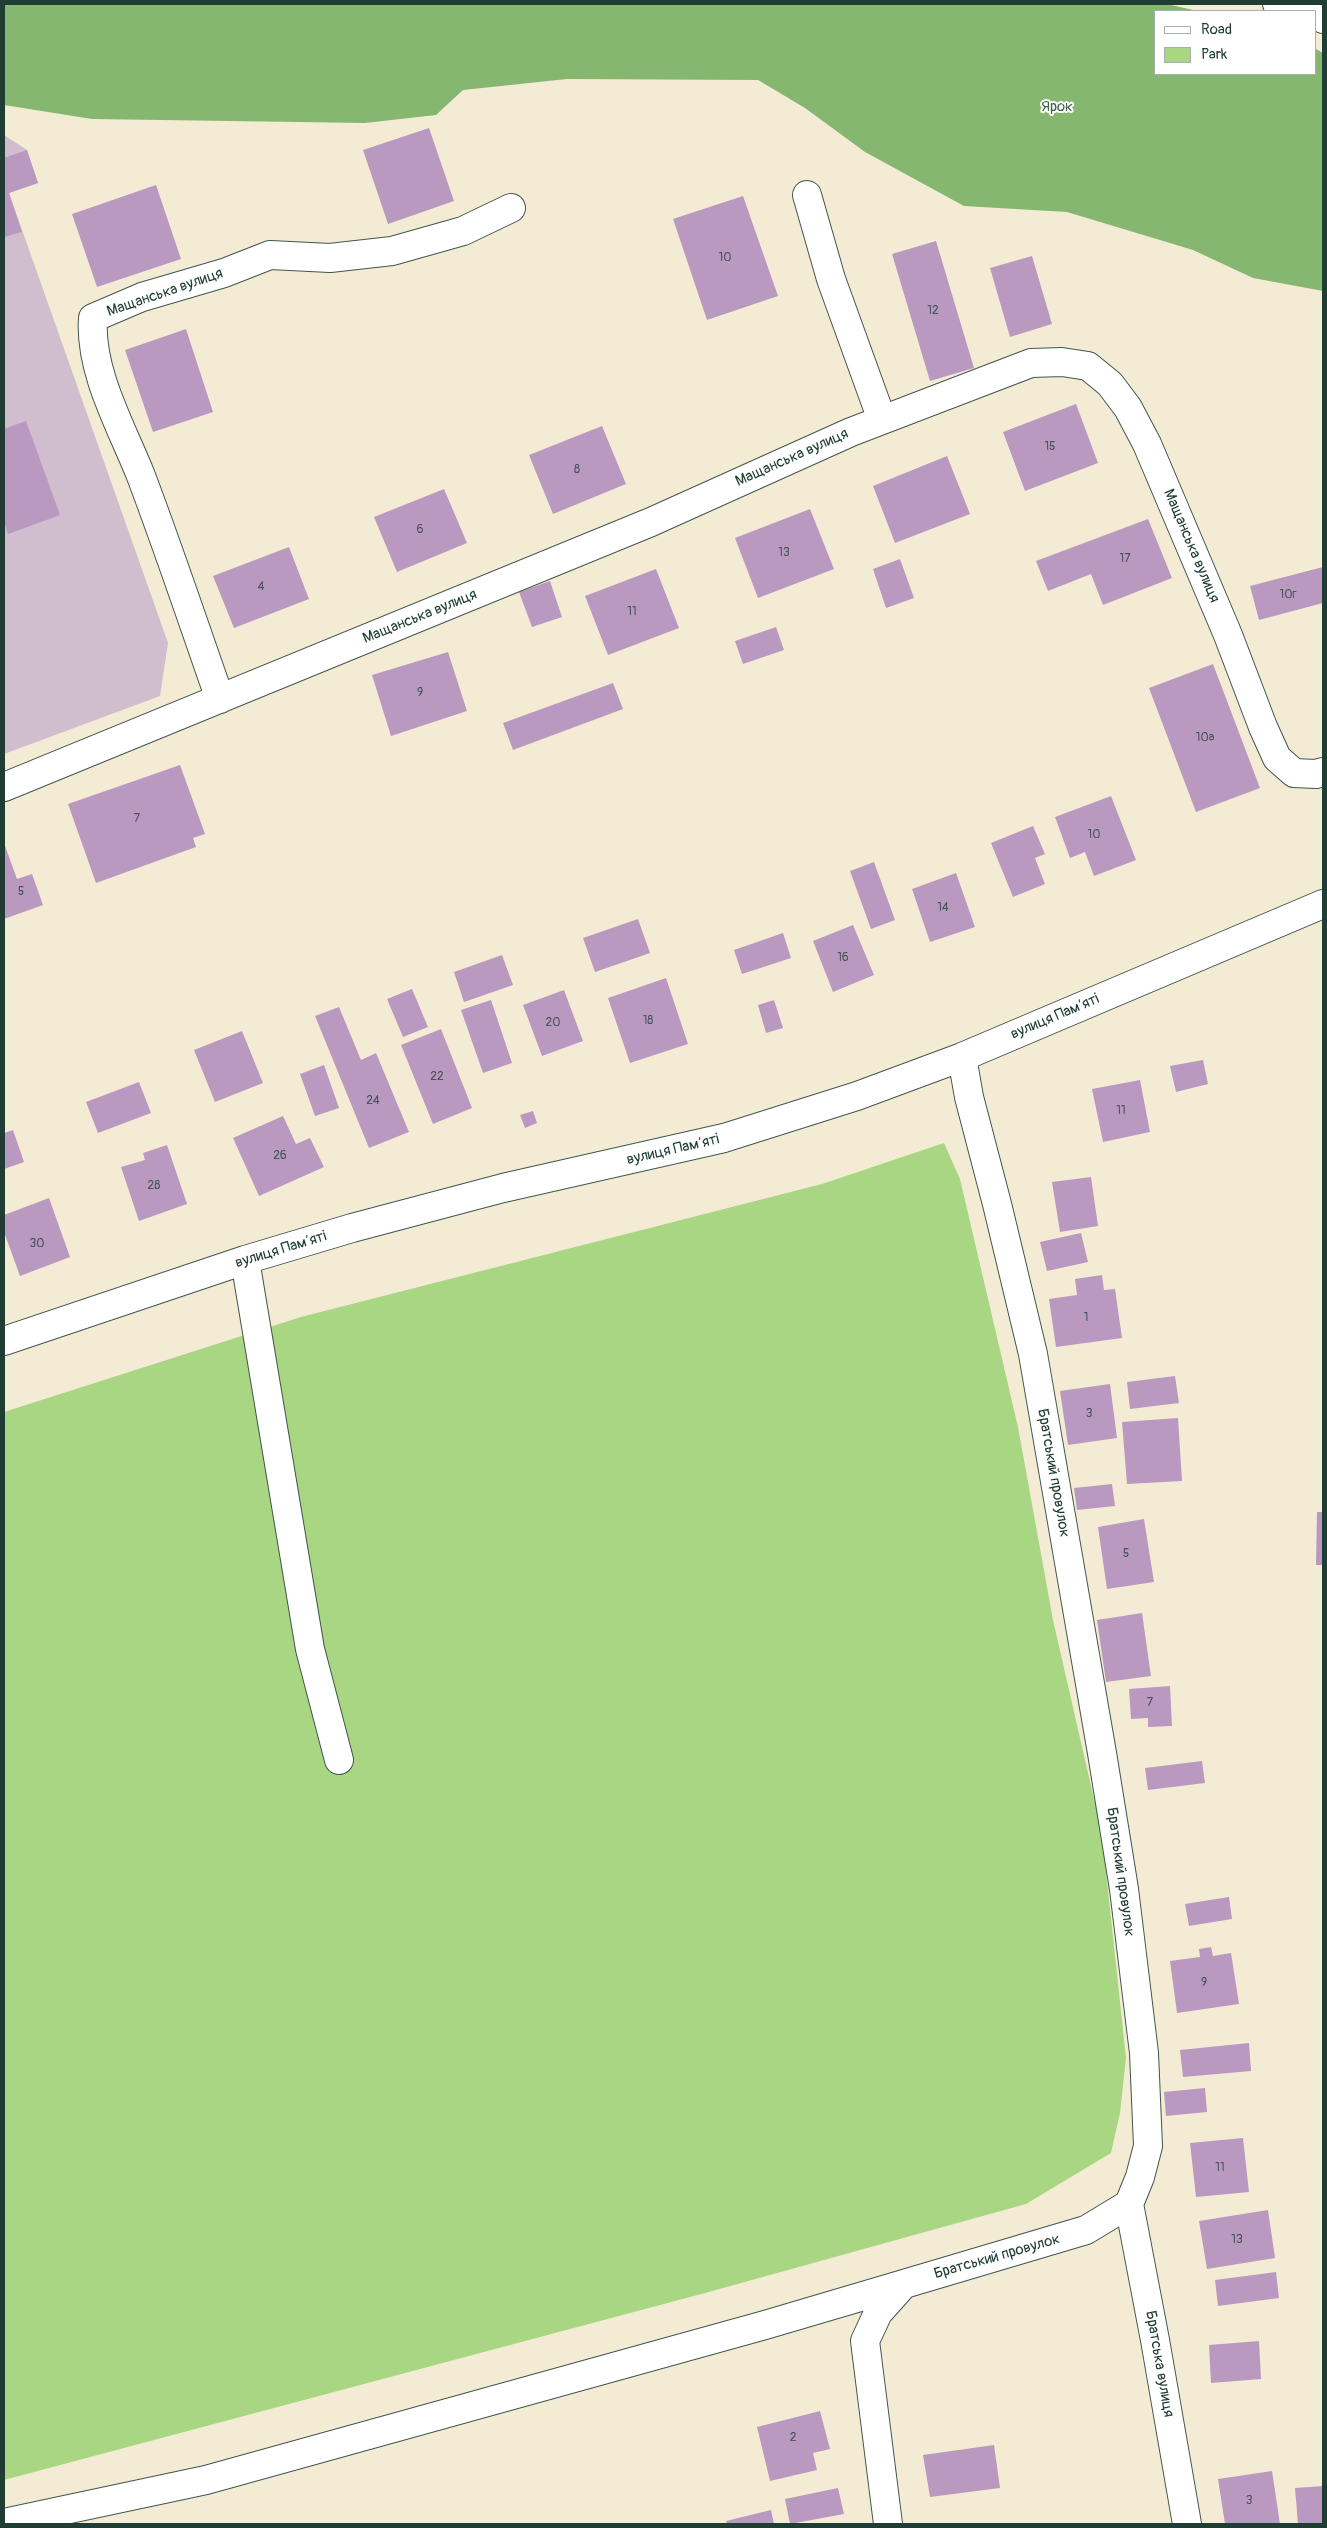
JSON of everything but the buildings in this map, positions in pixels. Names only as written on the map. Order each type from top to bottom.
[{"type":"street","points":[[1277,4],[1297,10]]},
{"type":"street","points":[[807,194],[831,279],[882,420]]},
{"type":"street","name":"Мащанська вулиця","points":[[220,699],[140,475],[117,422],[91,336],[93,318],[142,297],[224,273],[270,256],[330,258],[392,251],[463,231],[510,208]]},
{"type":"street","name":"Мащанська вулиця","points":[[4,787],[651,522],[851,432],[1031,363],[1062,362],[1088,366],[1110,384],[1128,408],[1228,635],[1263,727],[1277,758],[1294,773],[1316,774],[1323,772]]},
{"type":"street","name":"вулиця Памʼяті","points":[[4,1341],[245,1260],[352,1228],[504,1188],[724,1138],[857,1096],[962,1057],[1323,904]]},
{"type":"street","name":"Братський провулок","points":[[4,2522],[206,2480],[765,2325],[1086,2230],[1129,2204],[1140,2177],[1148,2146],[1144,2054],[1124,1890],[1033,1354],[998,1204],[969,1098],[962,1057]]},
{"type":"street","points":[[245,1260],[310,1649],[339,1760]]},
{"type":"street","name":"Братська вулиця","points":[[1129,2204],[1156,2340],[1187,2524]]},
{"type":"street","points":[[888,2524],[865,2341],[878,2313],[904,2284]]},
{"type":"shaded area","points":[[4,135],[27,150],[38,183],[9,193],[168,643],[160,696],[4,754]]},
{"type":"green space","name":"Ярок","points":[[4,4],[1167,4],[1193,10],[1154,10],[1154,75],[1317,75],[1317,50],[1323,53],[1323,291],[1253,278],[1193,250],[1067,212],[964,206],[865,152],[805,108],[758,80],[567,79],[463,90],[436,115],[365,123],[92,119],[4,105]]},
{"type":"green space","points":[[944,1143],[960,1179],[1018,1427],[1053,1620],[1102,1834],[1126,2058],[1120,2113],[1111,2153],[1026,2204],[705,2293],[4,2480],[4,1412],[301,1317],[822,1184]]}]
